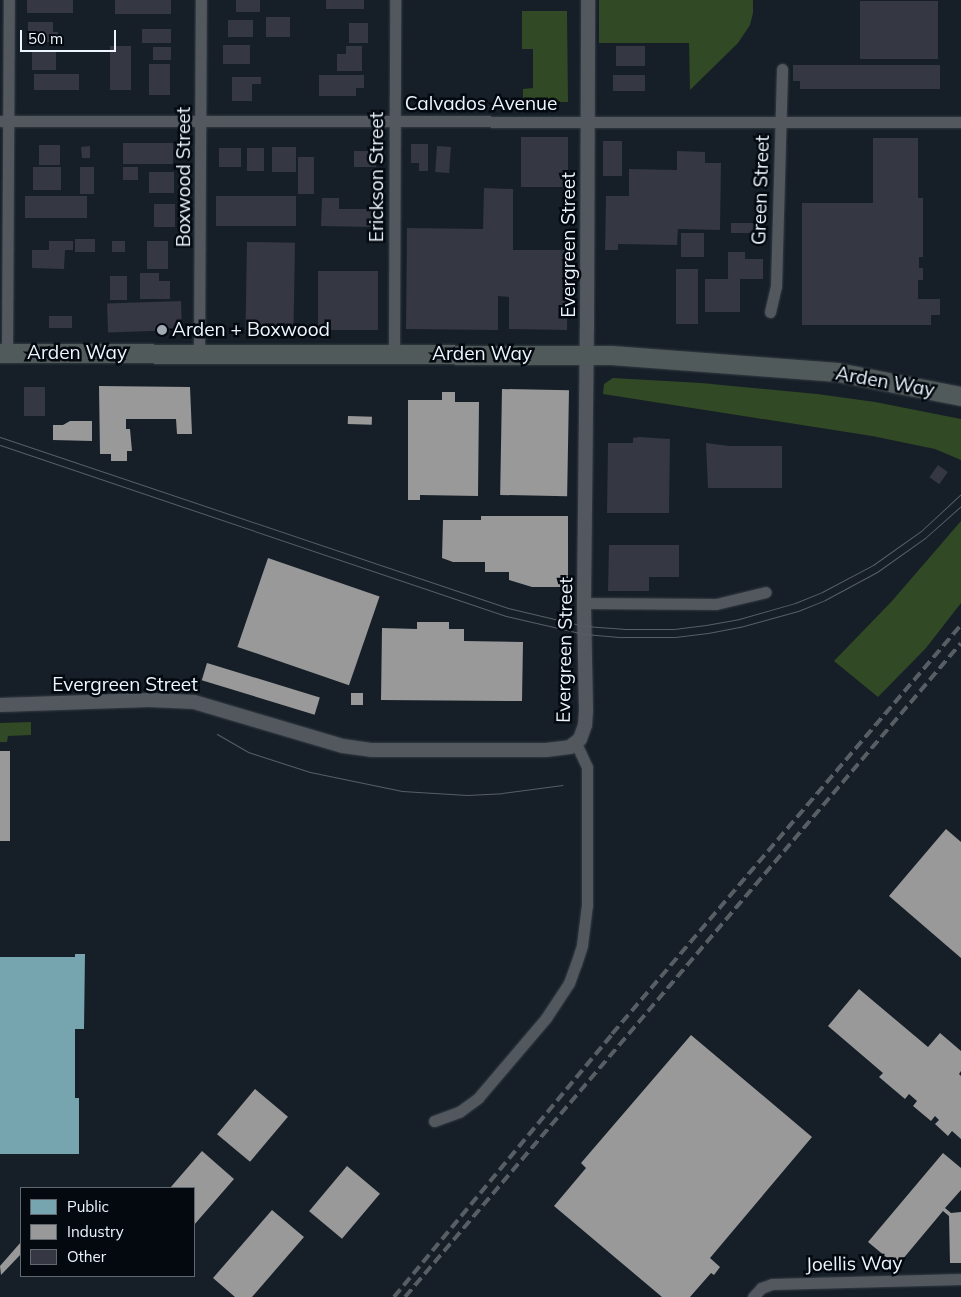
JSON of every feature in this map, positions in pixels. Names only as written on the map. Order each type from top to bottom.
[{"type":"main road","name":"Arden Way","points":[[4,353],[586,354],[693,360],[837,372],[961,396]]},
{"type":"street","points":[[4,353],[5,121],[9,0]]},
{"type":"street","name":"Boxwood Street","points":[[199,354],[201,0]]},
{"type":"street","name":"Erickson Street","points":[[394,354],[395,0]]},
{"type":"street","name":"Evergreen Street","points":[[0,705],[149,700],[194,702],[343,746],[371,750],[534,751],[564,749],[576,743],[585,724],[584,603],[588,0]]},
{"type":"street","name":"Green Street","points":[[770,312],[776,286],[782,69]]},
{"type":"street","name":"Calvados Avenue","points":[[5,121],[961,122]]},
{"type":"street","points":[[584,603],[716,604],[766,592]]},
{"type":"street","points":[[434,1121],[458,1112],[478,1098],[546,1018],[569,983],[584,935],[587,905],[587,767],[576,743]]},
{"type":"street","name":"Joellis Way","points":[[753,1297],[761,1288],[772,1284],[961,1279]]},
{"type":"green space","points":[[599,0],[753,0],[753,13],[750,25],[738,43],[690,90],[689,43],[599,43]]},
{"type":"green space","points":[[522,11],[567,11],[568,102],[523,102],[523,89],[533,88],[533,49],[522,49]]},
{"type":"green space","points":[[613,378],[701,383],[817,394],[875,402],[961,419],[961,460],[935,449],[872,436],[603,394],[604,384]]},
{"type":"green space","points":[[961,521],[961,603],[926,648],[878,697],[834,661],[892,601]]},
{"type":"green space","points":[[31,722],[31,735],[8,736],[7,742],[0,742],[0,723]]},
{"type":"building: Public","points":[[75,954],[85,954],[84,1029],[75,1029],[75,1098],[79,1098],[79,1154],[0,1154],[0,957],[75,957]]},
{"type":"building: Industry","points":[[99,386],[190,387],[192,434],[177,434],[176,419],[126,419],[126,429],[130,429],[132,451],[127,451],[127,461],[111,461],[111,454],[100,454]]},
{"type":"building: Industry","points":[[502,389],[569,390],[567,496],[500,495]]},
{"type":"building: Industry","points":[[442,392],[455,392],[455,402],[479,402],[478,496],[420,495],[420,500],[408,500],[408,400],[442,400]]},
{"type":"building: Industry","points":[[348,416],[372,417],[372,425],[348,424]]},
{"type":"building: Industry","points":[[70,421],[92,421],[92,441],[53,440],[53,425],[63,425]]},
{"type":"building: Industry","points":[[481,516],[568,516],[568,587],[532,587],[509,580],[509,572],[485,572],[485,562],[453,562],[442,558],[443,520],[481,520]]},
{"type":"building: Industry","points":[[268,558],[380,596],[349,685],[237,647]]},
{"type":"building: Industry","points":[[417,622],[449,622],[449,629],[464,629],[464,641],[523,642],[522,701],[381,700],[382,628],[417,629]]},
{"type":"building: Industry","points":[[207,663],[320,697],[315,715],[202,680]]},
{"type":"building: Industry","points":[[351,693],[363,693],[363,705],[351,705]]},
{"type":"building: Industry","points":[[0,751],[10,751],[10,841],[0,841]]},
{"type":"building: Industry","points":[[946,829],[961,842],[961,958],[889,896]]},
{"type":"building: Industry","points":[[859,989],[928,1047],[940,1033],[961,1051],[961,1071],[959,1074],[961,1076],[961,1139],[952,1131],[948,1136],[935,1124],[939,1120],[935,1116],[931,1121],[913,1106],[917,1101],[909,1094],[905,1099],[879,1077],[883,1073],[828,1026]]},
{"type":"building: Industry","points":[[691,1035],[812,1137],[710,1258],[720,1267],[714,1275],[711,1273],[690,1297],[662,1297],[554,1206],[586,1168],[581,1163]]},
{"type":"building: Industry","points":[[255,1089],[288,1117],[250,1162],[217,1134]]},
{"type":"building: Industry","points":[[202,1151],[234,1179],[195,1224],[195,1187],[171,1187]]},
{"type":"building: Industry","points":[[943,1153],[961,1168],[961,1190],[945,1208],[951,1213],[961,1212],[961,1263],[950,1263],[949,1216],[943,1211],[897,1266],[868,1242]]},
{"type":"building: Industry","points":[[347,1166],[380,1194],[342,1239],[309,1211]]},
{"type":"building: Industry","points":[[272,1210],[304,1237],[252,1297],[235,1297],[213,1278]]},
{"type":"building: Industry","points":[[20,1243],[20,1255],[1,1275],[0,1266]]},
{"type":"building: Other","points":[[27,0],[73,0],[73,13],[27,13]]},
{"type":"building: Other","points":[[115,0],[171,0],[171,14],[115,14]]},
{"type":"building: Other","points":[[236,0],[260,0],[260,12],[236,12]]},
{"type":"building: Other","points":[[326,0],[364,0],[364,9],[326,9]]},
{"type":"building: Other","points":[[860,1],[938,1],[938,59],[860,59]]},
{"type":"building: Other","points":[[266,17],[290,17],[290,37],[266,37]]},
{"type":"building: Other","points":[[228,20],[253,20],[253,37],[228,37]]},
{"type":"building: Other","points":[[28,22],[53,22],[53,32],[58,32],[58,42],[28,42]]},
{"type":"building: Other","points":[[349,23],[368,23],[368,43],[349,43]]},
{"type":"building: Other","points":[[142,29],[171,29],[171,43],[142,43]]},
{"type":"building: Other","points":[[223,45],[250,45],[250,64],[223,64]]},
{"type":"building: Other","points":[[110,46],[131,46],[131,90],[110,90]]},
{"type":"building: Other","points":[[346,46],[362,46],[362,71],[337,71],[337,54],[346,54]]},
{"type":"building: Other","points":[[616,46],[645,46],[645,66],[616,66]]},
{"type":"building: Other","points":[[153,47],[171,47],[171,60],[153,60]]},
{"type":"building: Other","points":[[32,50],[56,50],[56,70],[32,70]]},
{"type":"building: Other","points":[[149,64],[170,64],[170,95],[149,95]]},
{"type":"building: Other","points":[[793,65],[940,65],[940,89],[800,89],[800,81],[793,81]]},
{"type":"building: Other","points":[[34,74],[79,74],[79,90],[34,90]]},
{"type":"building: Other","points":[[319,75],[364,75],[364,88],[356,88],[356,96],[319,96]]},
{"type":"building: Other","points":[[613,75],[645,75],[645,91],[613,91]]},
{"type":"building: Other","points":[[232,77],[261,77],[261,84],[252,84],[252,101],[232,101]]},
{"type":"building: Other","points":[[521,137],[568,137],[568,187],[521,187]]},
{"type":"building: Other","points":[[873,138],[918,138],[918,198],[923,198],[923,257],[919,257],[919,268],[923,268],[923,280],[918,280],[918,299],[940,299],[940,315],[931,315],[931,325],[802,325],[802,203],[873,203]]},
{"type":"building: Other","points":[[603,141],[622,141],[622,176],[603,176]]},
{"type":"building: Other","points":[[123,143],[173,143],[173,164],[123,164]]},
{"type":"building: Other","points":[[411,144],[428,144],[428,171],[419,171],[419,163],[411,163]]},
{"type":"building: Other","points":[[39,145],[60,145],[60,165],[39,165]]},
{"type":"building: Other","points":[[90,146],[90,158],[82,158],[81,147]]},
{"type":"building: Other","points":[[437,146],[451,147],[449,173],[435,172]]},
{"type":"building: Other","points":[[272,147],[296,147],[296,172],[272,172]]},
{"type":"building: Other","points":[[219,148],[241,148],[241,167],[219,167]]},
{"type":"building: Other","points":[[247,148],[264,148],[264,171],[247,171]]},
{"type":"building: Other","points":[[354,151],[376,151],[376,167],[354,167]]},
{"type":"building: Other","points":[[677,151],[705,152],[705,163],[721,163],[720,230],[678,229],[677,245],[618,244],[618,250],[605,250],[606,196],[629,196],[629,169],[677,170]]},
{"type":"building: Other","points":[[298,157],[314,157],[314,194],[298,194]]},
{"type":"building: Other","points":[[33,167],[61,167],[61,190],[33,190]]},
{"type":"building: Other","points":[[80,167],[94,167],[94,194],[80,194]]},
{"type":"building: Other","points":[[123,167],[138,167],[138,180],[123,180]]},
{"type":"building: Other","points":[[149,172],[174,172],[174,193],[149,193]]},
{"type":"building: Other","points":[[484,188],[513,189],[513,250],[568,250],[567,330],[509,329],[509,297],[498,296],[498,330],[406,329],[407,228],[483,229]]},
{"type":"building: Other","points":[[25,196],[87,196],[87,218],[25,218]]},
{"type":"building: Other","points":[[216,196],[296,196],[296,226],[216,226]]},
{"type":"building: Other","points":[[322,198],[339,198],[339,209],[372,209],[372,227],[321,226]]},
{"type":"building: Other","points":[[154,204],[175,204],[175,227],[154,227]]},
{"type":"building: Other","points":[[731,223],[757,223],[757,233],[731,233]]},
{"type":"building: Other","points":[[681,233],[704,233],[704,257],[681,257]]},
{"type":"building: Other","points":[[75,239],[95,239],[95,252],[75,252]]},
{"type":"building: Other","points":[[49,241],[73,241],[73,250],[65,250],[64,269],[32,268],[32,250],[49,250]]},
{"type":"building: Other","points":[[112,241],[125,241],[125,252],[112,252]]},
{"type":"building: Other","points":[[147,241],[168,241],[168,269],[147,269]]},
{"type":"building: Other","points":[[247,242],[295,243],[293,331],[245,330]]},
{"type":"building: Other","points":[[728,252],[745,252],[745,259],[763,259],[763,279],[740,279],[740,312],[705,312],[705,279],[728,279]]},
{"type":"building: Other","points":[[676,269],[698,269],[698,324],[676,324]]},
{"type":"building: Other","points":[[318,271],[378,271],[378,330],[318,330]]},
{"type":"building: Other","points":[[140,273],[159,273],[159,281],[170,281],[170,299],[140,299]]},
{"type":"building: Other","points":[[110,276],[127,276],[127,300],[110,300]]},
{"type":"building: Other","points":[[181,301],[182,330],[108,333],[107,304]]},
{"type":"building: Other","points":[[49,316],[72,316],[72,328],[49,328]]},
{"type":"building: Other","points":[[24,387],[45,387],[45,416],[24,416]]},
{"type":"building: Other","points":[[633,438],[670,439],[669,513],[607,513],[608,443],[633,443]]},
{"type":"building: Other","points":[[706,443],[729,446],[782,446],[782,488],[708,488]]},
{"type":"building: Other","points":[[938,465],[948,472],[939,484],[929,477]]},
{"type":"building: Other","points":[[609,545],[679,545],[679,577],[649,577],[649,591],[608,591]]},
{"type":"tram line","points":[[0,437],[508,608],[584,626],[623,629],[674,629],[706,625],[739,619],[795,603],[822,592],[873,565],[921,531],[961,494]]},
{"type":"tram line","points":[[0,445],[506,616],[584,634],[622,637],[675,637],[708,633],[740,627],[798,611],[825,600],[877,572],[925,538],[961,506]]},
{"type":"tram line","points":[[217,734],[248,752],[310,772],[402,791],[467,795],[502,793],[562,785]]},
{"type":"railway","points":[[394,1297],[612,1034],[961,625]]},
{"type":"railway","points":[[405,1297],[961,643]]},
{"type":"place","name":"Arden + Boxwood","points":[[162,330]]}]
